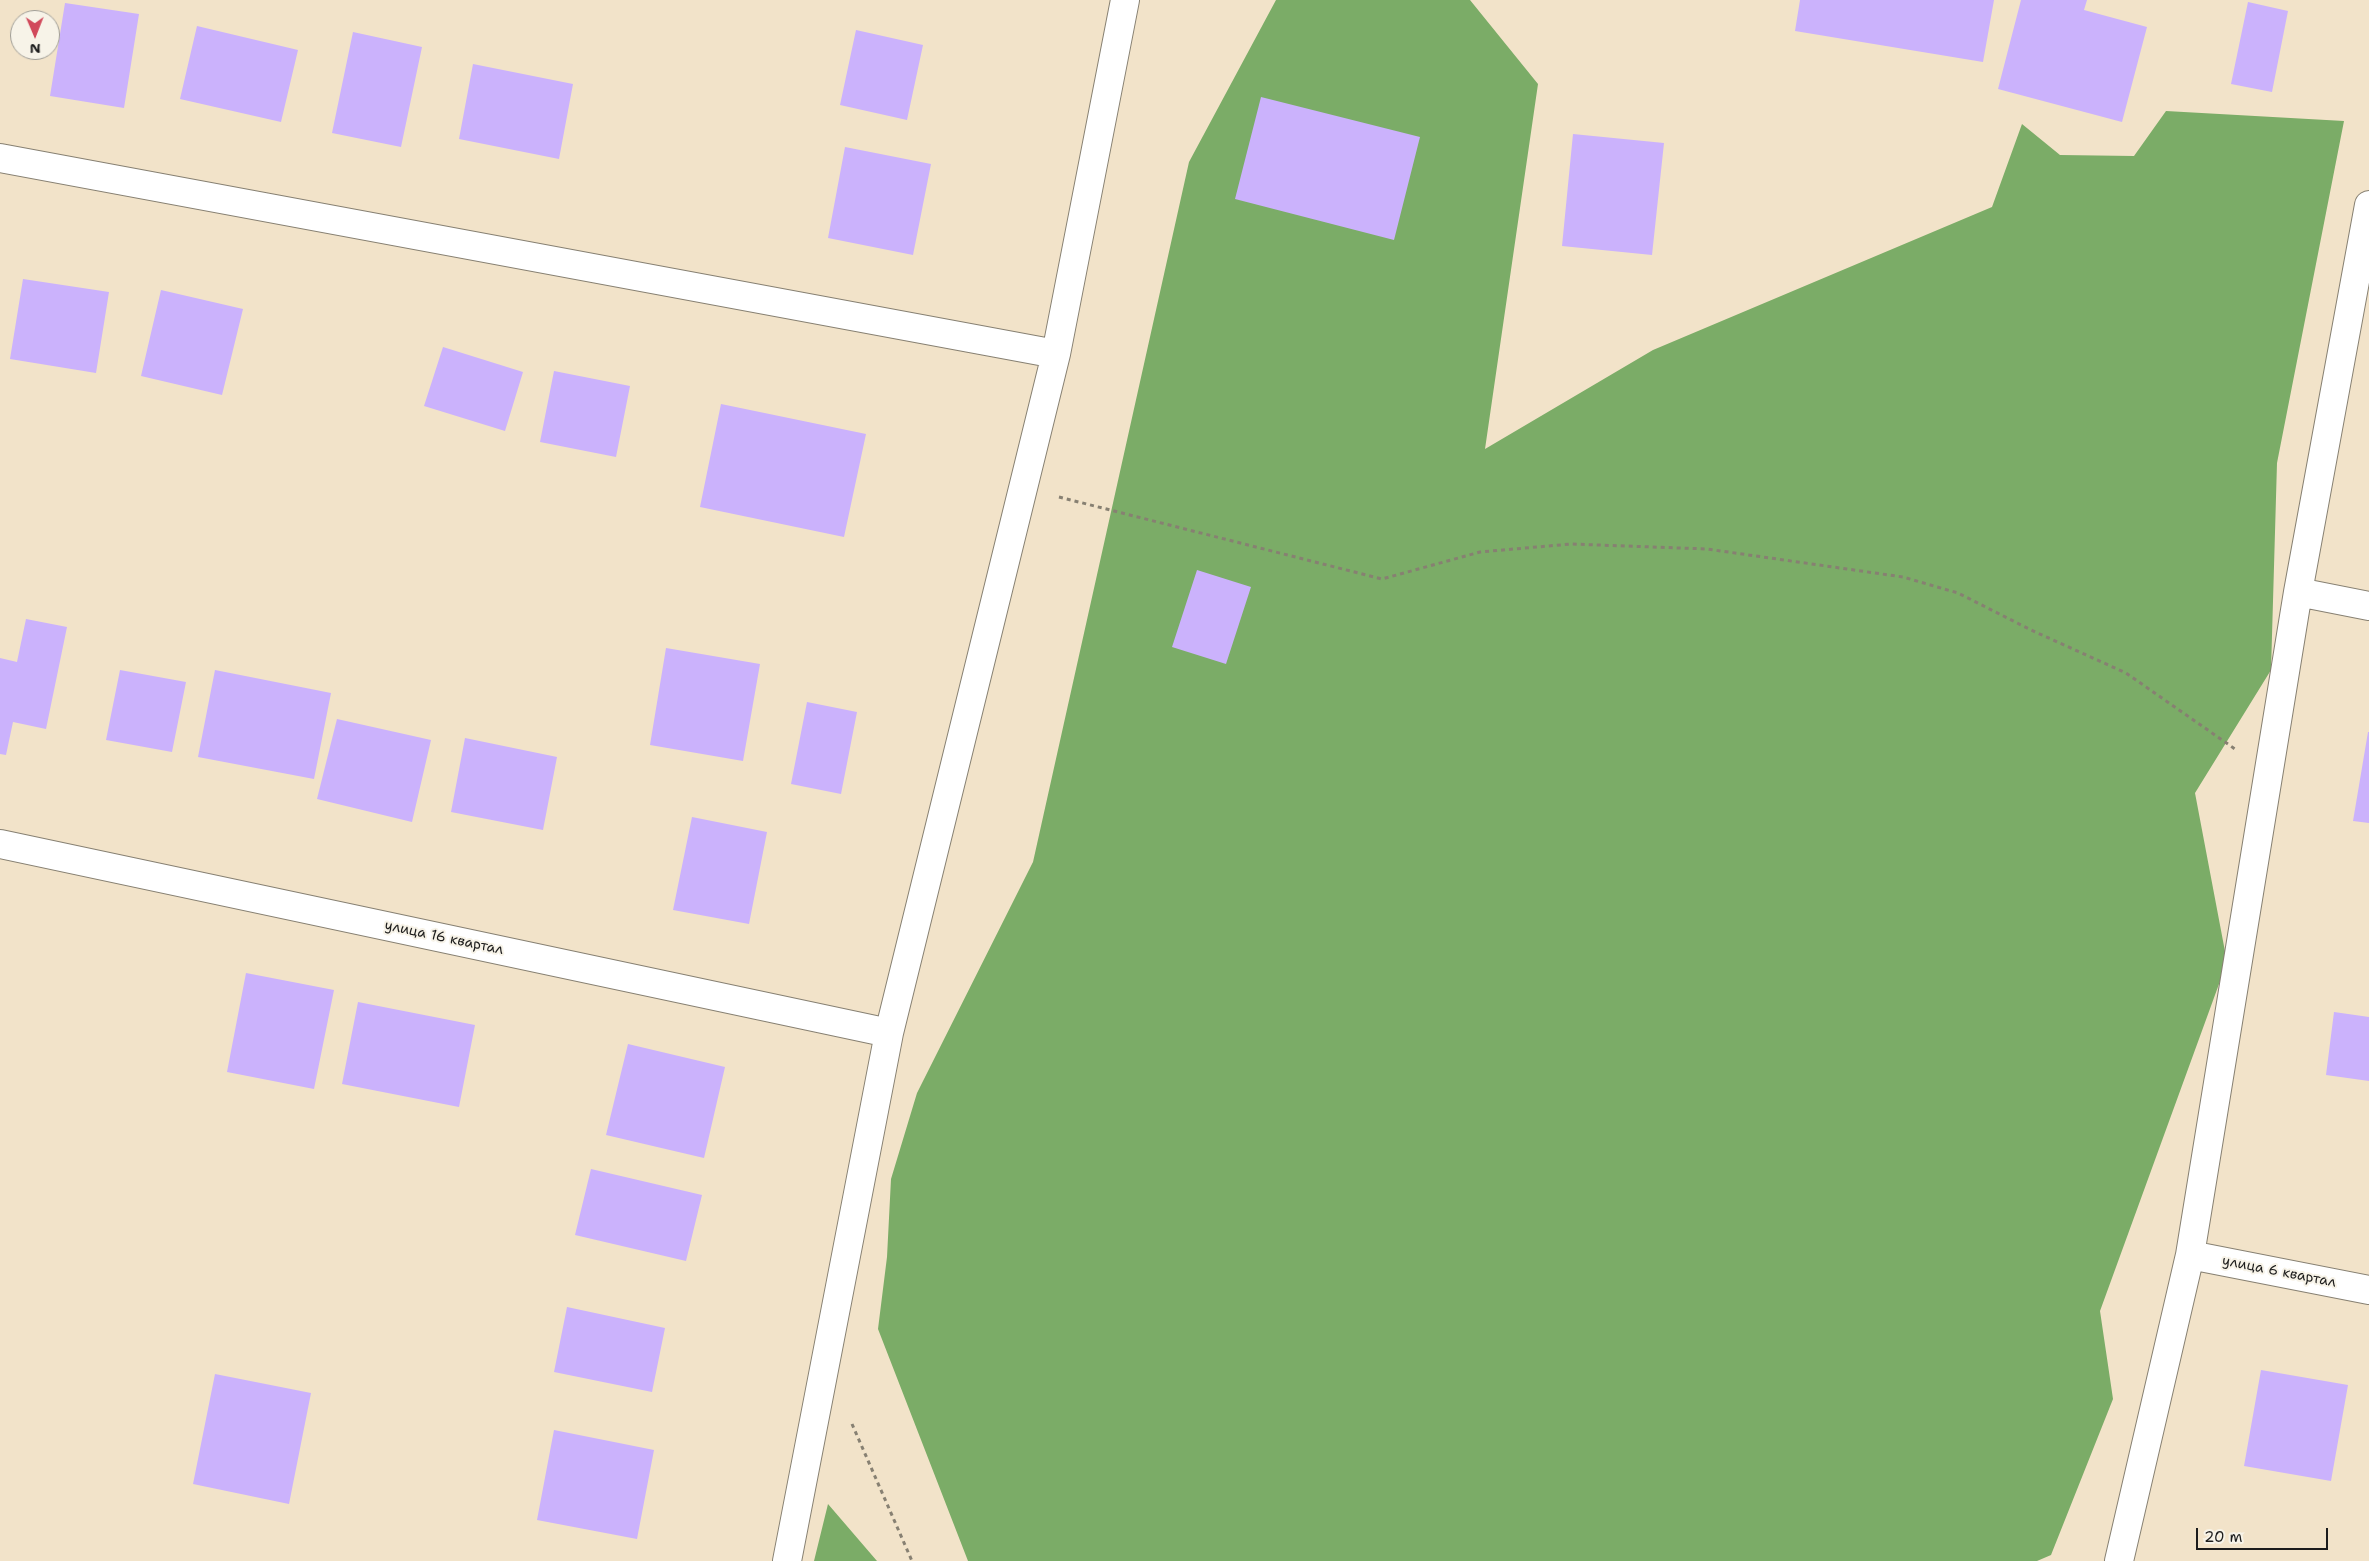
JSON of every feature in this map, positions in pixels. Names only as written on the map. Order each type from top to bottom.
[{"type":"street","points":[[787,1561],[889,1033],[1056,354],[1125,0]]},
{"type":"street","points":[[0,158],[1056,354]]},
{"type":"street","points":[[2119,1561],[2190,1255],[2298,592],[2369,205]]},
{"type":"street","points":[[2298,592],[2369,606]]},
{"type":"street","name":"улица 16 квартал","points":[[0,844],[889,1033]]},
{"type":"street","name":"улица 6 квартал","points":[[2190,1255],[2369,1290]]},
{"type":"path","points":[[1022,487],[1382,579],[1480,552],[1571,544],[1707,548],[1903,577],[1958,593],[2031,630],[2126,673],[2269,772]]},
{"type":"path","points":[[849,1417],[912,1561]]},
{"type":"green space","points":[[1276,0],[1470,0],[1538,84],[1485,449],[1653,350],[1992,207],[2022,124],[2060,155],[2134,156],[2166,111],[2344,121],[2277,463],[2271,670],[2195,793],[2227,962],[2100,1311],[2113,1399],[2051,1555],[2037,1561],[968,1561],[878,1329],[887,1257],[891,1179],[917,1093],[1033,862],[1189,162]]},
{"type":"green space","points":[[828,1504],[877,1561],[814,1561]]},
{"type":"building","points":[[1800,0],[1994,0],[1983,62],[1795,31]]},
{"type":"building","points":[[2021,0],[2087,0],[2084,10],[2147,27],[2122,122],[1998,89]]},
{"type":"building","points":[[2248,2],[2288,11],[2272,92],[2231,84]]},
{"type":"building","points":[[65,3],[139,14],[124,108],[50,96],[56,60],[60,60],[60,34]]},
{"type":"building","points":[[197,26],[298,50],[281,122],[180,99]]},
{"type":"building","points":[[856,30],[923,45],[907,120],[840,105]]},
{"type":"building","points":[[353,32],[422,47],[401,147],[332,133]]},
{"type":"building","points":[[473,64],[573,84],[559,159],[459,139]]},
{"type":"building","points":[[1261,97],[1420,137],[1394,240],[1235,199]]},
{"type":"building","points":[[1573,134],[1664,143],[1652,255],[1562,246]]},
{"type":"building","points":[[845,147],[931,164],[913,255],[828,238]]},
{"type":"building","points":[[23,279],[109,292],[96,373],[10,359]]},
{"type":"building","points":[[161,290],[243,309],[222,395],[141,376]]},
{"type":"building","points":[[443,347],[523,372],[505,431],[424,406]]},
{"type":"building","points":[[554,371],[630,386],[616,457],[540,442]]},
{"type":"building","points":[[721,404],[866,434],[844,537],[700,507]]},
{"type":"building","points":[[1197,570],[1251,587],[1226,664],[1172,647]]},
{"type":"building","points":[[26,619],[67,627],[46,729],[13,722],[6,755],[0,754],[0,658],[17,662]]},
{"type":"building","points":[[666,648],[760,664],[743,761],[650,745]]},
{"type":"building","points":[[120,670],[186,682],[172,752],[106,740]]},
{"type":"building","points":[[215,670],[331,693],[314,779],[198,757]]},
{"type":"building","points":[[807,702],[857,712],[841,794],[791,784]]},
{"type":"building","points":[[337,719],[431,740],[412,822],[317,799]]},
{"type":"building","points":[[2369,732],[2369,823],[2353,821]]},
{"type":"building","points":[[465,738],[557,757],[543,830],[451,812]]},
{"type":"building","points":[[692,817],[767,832],[749,924],[673,910]]},
{"type":"building","points":[[246,973],[334,990],[314,1089],[227,1072]]},
{"type":"building","points":[[358,1002],[475,1025],[459,1107],[342,1084]]},
{"type":"building","points":[[2334,1012],[2369,1017],[2369,1081],[2326,1075]]},
{"type":"building","points":[[628,1044],[725,1067],[704,1158],[606,1135]]},
{"type":"building","points":[[591,1169],[702,1195],[686,1261],[575,1235]]},
{"type":"building","points":[[567,1307],[665,1328],[652,1392],[554,1372]]},
{"type":"building","points":[[2261,1370],[2348,1385],[2331,1481],[2244,1466]]},
{"type":"building","points":[[215,1374],[311,1393],[289,1504],[193,1484]]},
{"type":"building","points":[[554,1430],[654,1450],[637,1539],[537,1520]]}]
